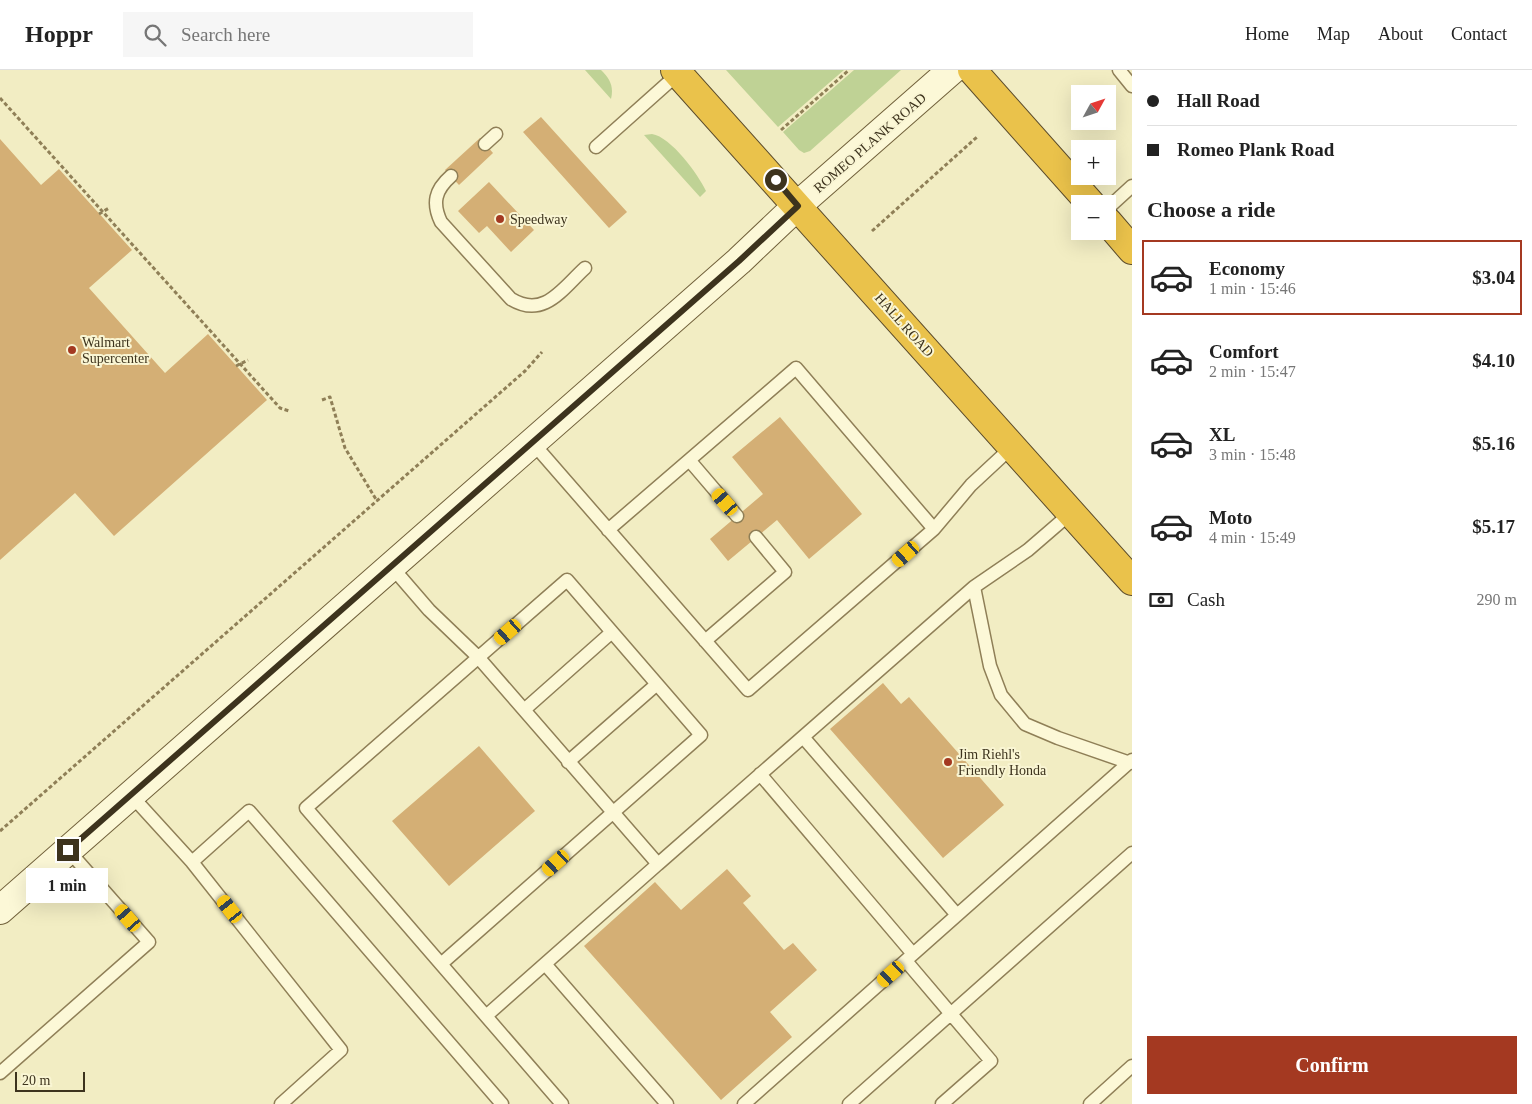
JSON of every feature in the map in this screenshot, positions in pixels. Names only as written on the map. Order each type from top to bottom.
[{"type":"highway","points":[[972,70],[1083,195]]},
{"type":"highway","name":"HALL ROAD","points":[[677,72],[1132,581]]},
{"type":"highway","points":[[1116,231],[1132,250]]},
{"type":"main road","name":"ROMEO PLANK ROAD","points":[[0,910],[732,268],[798,206],[952,70]]},
{"type":"lane","points":[[1119,70],[1132,86]]},
{"type":"lane","points":[[596,147],[677,72]]},
{"type":"lane","points":[[485,144],[496,134]]},
{"type":"lane","points":[[450,176],[440,185],[436,192],[435,210],[441,222],[511,299],[524,307],[536,307],[548,302],[585,268]]},
{"type":"lane","points":[[1116,201],[1132,186]]},
{"type":"lane","points":[[608,530],[796,368],[934,529]]},
{"type":"lane","points":[[532,442],[748,690],[934,529],[971,486],[1013,446]]},
{"type":"lane","points":[[690,461],[737,516]]},
{"type":"lane","points":[[486,1016],[974,587],[1028,550],[1072,512]]},
{"type":"lane","points":[[705,641],[785,572],[756,537]]},
{"type":"lane","points":[[391,566],[429,610],[478,657],[658,864]]},
{"type":"lane","points":[[441,964],[701,736],[567,580],[306,808],[562,1104]]},
{"type":"lane","points":[[974,587],[983,637],[993,674],[1001,695],[1025,724],[1058,738],[1131,761]]},
{"type":"lane","points":[[524,710],[612,632]]},
{"type":"lane","points":[[568,762],[657,684]]},
{"type":"lane","points":[[803,737],[957,915]]},
{"type":"lane","points":[[744,1104],[1131,761]]},
{"type":"lane","points":[[760,774],[910,958],[951,1014],[991,1061],[942,1104]]},
{"type":"lane","points":[[130,794],[192,862],[341,1050],[281,1104]]},
{"type":"lane","points":[[192,862],[249,812],[502,1104]]},
{"type":"lane","points":[[0,1073],[149,942],[68,850]]},
{"type":"lane","points":[[849,1104],[1132,854]]},
{"type":"lane","points":[[545,964],[667,1104]]},
{"type":"lane","points":[[1090,1104],[1132,1066]]},
{"type":"path","points":[[781,130],[850,70]]},
{"type":"path","points":[[0,98],[238,364],[280,408],[289,411]]},
{"type":"path","points":[[872,231],[977,137]]},
{"type":"path","points":[[101,212],[108,208]]},
{"type":"path","points":[[0,831],[378,501],[525,371],[542,352]]},
{"type":"path","points":[[238,364],[248,360]]},
{"type":"path","points":[[322,400],[330,397],[345,448],[378,501]]},
{"type":"green space","points":[[585,70],[601,70],[604,73],[612,86],[611,99]]},
{"type":"green space","points":[[726,70],[844,70],[778,127]]},
{"type":"green space","points":[[854,70],[901,70],[810,151],[804,153],[799,150],[783,132]]},
{"type":"green space","points":[[652,134],[675,149],[697,175],[706,191],[700,197],[644,135]]},
{"type":"building","points":[[541,117],[627,212],[609,228],[523,132]]},
{"type":"building","points":[[480,138],[493,153],[459,185],[445,170]]},
{"type":"building","name":"Walmart Supercenter","points":[[0,139],[41,185],[59,169],[132,250],[89,288],[165,373],[208,334],[267,400],[114,536],[75,493],[0,560]]},
{"type":"building","points":[[489,182],[534,230],[511,252],[487,226],[479,233],[458,211]]},
{"type":"building","points":[[780,417],[862,514],[809,559],[777,520],[728,561],[710,539],[763,494],[732,457]]},
{"type":"building","points":[[883,683],[901,704],[909,697],[1004,805],[943,858],[830,729]]},
{"type":"building","points":[[479,746],[535,811],[449,886],[392,821]]},
{"type":"building","points":[[727,869],[751,896],[743,903],[784,950],[793,943],[817,970],[770,1012],[792,1037],[721,1100],[584,946],[655,882],[681,910]]},
{"type":"place","name":"Speedway","points":[[500,219]]},
{"type":"place","name":"Walmart Supercenter","points":[[72,350]]},
{"type":"place","name":"Jim Riehl's Friendly Honda","points":[[948,762]]},
{"type":"route","points":[[68,850],[739,261],[798,206],[776,180]]}]
